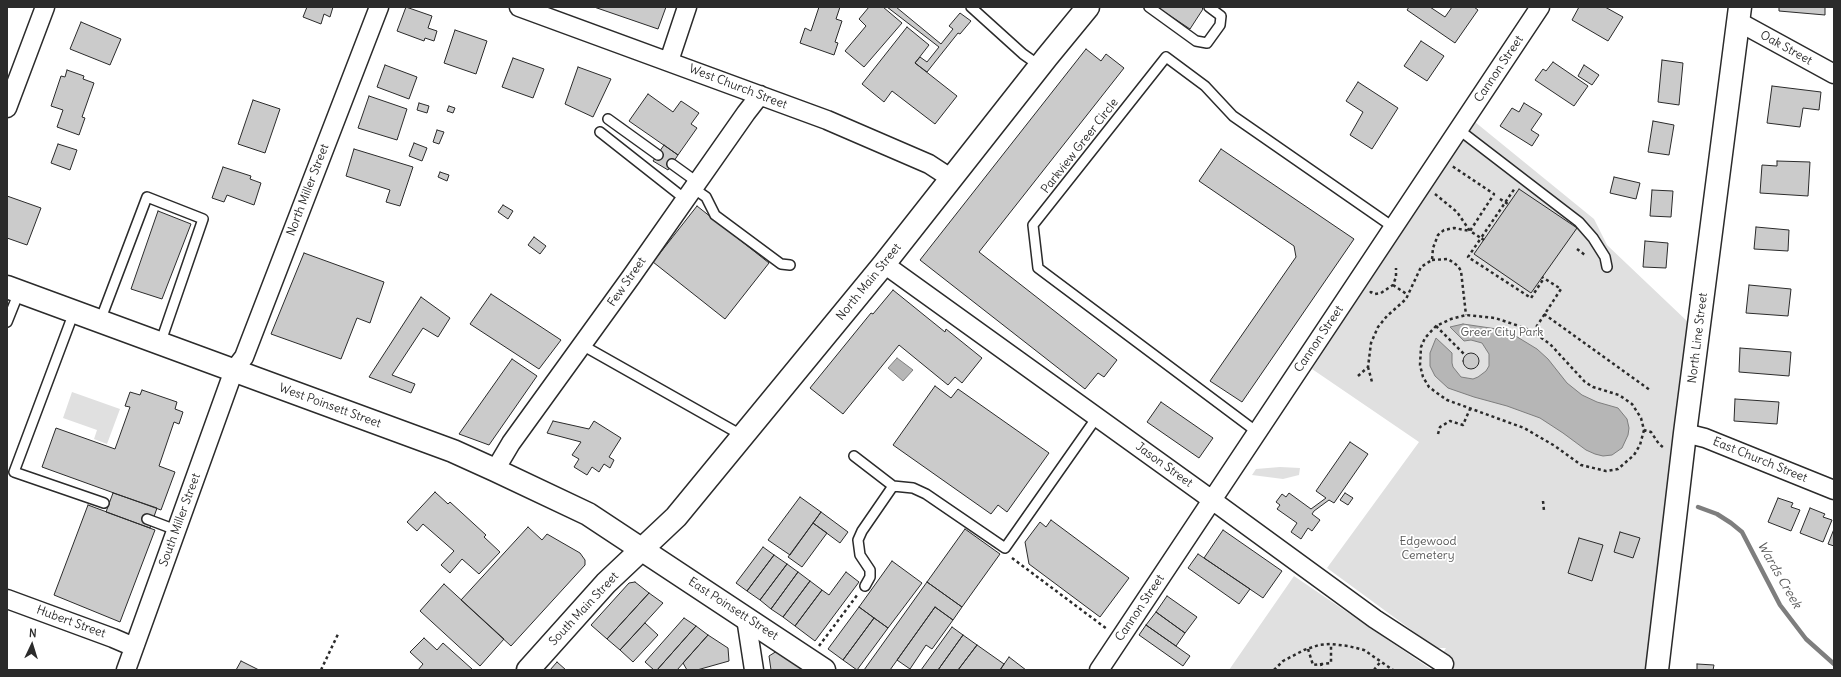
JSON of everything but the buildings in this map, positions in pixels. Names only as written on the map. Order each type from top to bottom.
[{"type":"main road","name":"North Main Street","points":[[642,549],[676,517],[743,436],[884,264],[1088,7]]},
{"type":"main road","name":"North Line Street","points":[[1657,670],[1685,433],[1740,14]]},
{"type":"main road","name":"West Poinsett Street","points":[[13,290],[446,448],[588,514],[642,549]]},
{"type":"main road","name":"East Poinsett Street","points":[[642,549],[824,670]]},
{"type":"main road","name":"South Main Street","points":[[528,670],[606,583],[642,549]]},
{"type":"street","points":[[7,108],[45,7]]},
{"type":"street","name":"North Miller Street","points":[[234,370],[244,357],[379,7]]},
{"type":"street","name":"West Church Street","points":[[519,7],[827,120],[929,164],[952,179]]},
{"type":"street","points":[[669,61],[687,7]]},
{"type":"street","name":"Cannon Street","points":[[1098,670],[1540,7]]},
{"type":"street","name":"Oak Street","points":[[1740,14],[1834,74]]},
{"type":"street","name":"Few Street","points":[[495,470],[511,444],[746,112],[760,95]]},
{"type":"street","name":"Jason Street","points":[[884,264],[1375,619],[1444,664]]},
{"type":"street","name":"South Miller Street","points":[[126,670],[234,370]]},
{"type":"street","name":"East Church Street","points":[[1685,433],[1705,438],[1834,490]]},
{"type":"street","name":"Hubert Street","points":[[7,599],[113,638],[134,648]]},
{"type":"street","points":[[746,618],[754,670]]},
{"type":"street","points":[[751,648],[773,636]]},
{"type":"lane","points":[[971,7],[1023,54],[1040,66]]},
{"type":"lane","points":[[1149,7],[1196,42],[1207,43],[1220,25],[1221,16],[1209,7]]},
{"type":"lane","name":"Parkview Greer Circle","points":[[1257,432],[1038,268],[1033,225],[1166,57],[1205,86],[1233,116],[1393,227]]},
{"type":"lane","points":[[608,120],[658,155]]},
{"type":"lane","points":[[1458,129],[1580,222],[1593,238],[1605,257],[1607,267]]},
{"type":"lane","points":[[600,132],[692,190],[706,197],[716,215],[780,264],[790,265]]},
{"type":"lane","points":[[672,164],[692,190]]},
{"type":"lane","points":[[100,321],[147,197],[203,219],[160,344]]},
{"type":"lane","points":[[7,322],[13,290]]},
{"type":"lane","points":[[74,312],[14,472],[104,503]]},
{"type":"lane","points":[[582,345],[743,436]]},
{"type":"lane","points":[[854,456],[893,486],[913,488],[926,494],[1005,548],[1097,417]]},
{"type":"lane","points":[[864,586],[870,577],[870,570],[860,555],[858,540],[862,531],[893,486]]},
{"type":"lane","points":[[147,519],[176,530]]},
{"type":"path","points":[[1447,162],[1494,194],[1470,231]]},
{"type":"path","points":[[1522,178],[1507,203],[1468,257],[1531,298],[1543,277],[1560,289],[1533,332]]},
{"type":"path","points":[[1422,185],[1444,200],[1457,212],[1470,231],[1482,239]]},
{"type":"path","points":[[1500,199],[1507,203]]},
{"type":"path","points":[[1432,260],[1435,240],[1444,230],[1454,228],[1470,231]]},
{"type":"path","points":[[1577,249],[1585,255]]},
{"type":"path","points":[[1372,382],[1368,367],[1371,343],[1378,327],[1408,295],[1421,267],[1432,260],[1448,259],[1458,266],[1461,271],[1466,315]]},
{"type":"path","points":[[1375,294],[1381,293],[1393,285],[1396,277],[1396,268]]},
{"type":"path","points":[[1393,285],[1408,295]]},
{"type":"path","points":[[1544,314],[1650,390]]},
{"type":"path","points":[[1466,315],[1495,318],[1533,332],[1550,344],[1585,382],[1593,387],[1619,395],[1632,404],[1641,418],[1644,430],[1640,445],[1634,455],[1618,469],[1606,471],[1580,466],[1555,446],[1524,428],[1470,409],[1448,400],[1437,393],[1429,386],[1423,377],[1420,366],[1420,347],[1425,338],[1436,326],[1451,319],[1466,315]]},
{"type":"path","points":[[1436,326],[1464,354]]},
{"type":"path","points":[[1358,376],[1368,367]]},
{"type":"path","points":[[1438,434],[1440,427],[1450,421],[1463,425],[1470,409]]},
{"type":"path","points":[[1644,430],[1651,432],[1665,449],[1671,450]]},
{"type":"path","points":[[1543,501],[1544,511]]},
{"type":"path","points":[[1016,561],[1109,631]]},
{"type":"path","points":[[818,647],[864,586]]},
{"type":"path","points":[[321,670],[339,632]]},
{"type":"path","points":[[1308,649],[1313,665],[1331,663],[1331,644]]},
{"type":"path","points":[[1274,670],[1283,661],[1308,649],[1331,644],[1364,650],[1394,670]]},
{"type":"path","points":[[1374,670],[1380,661]]},
{"type":"path","points":[[1321,663],[1322,670]]},
{"type":"green space","name":"Greer City Park","points":[[1475,122],[1594,219],[1607,245],[1688,322],[1648,670],[1432,670],[1446,648],[1436,648],[1327,568],[1419,442],[1312,369]]},
{"type":"green space","points":[[72,392],[120,409],[107,444],[94,439],[97,430],[63,418]]},
{"type":"green space","points":[[1280,467],[1300,468],[1299,475],[1283,479],[1252,475],[1256,469]]},
{"type":"green space","points":[[1294,576],[1432,670],[1229,670]]},
{"type":"shaded area","points":[[1463,324],[1497,329],[1514,335],[1537,349],[1548,359],[1567,383],[1582,395],[1597,402],[1618,408],[1627,419],[1629,428],[1628,435],[1622,448],[1612,455],[1603,456],[1595,454],[1586,450],[1540,418],[1448,388],[1435,376],[1430,366],[1430,353],[1436,338],[1452,353],[1453,367],[1461,377],[1473,379],[1486,371],[1489,366],[1489,354],[1482,343],[1471,340],[1464,341],[1450,327]]},
{"type":"shaded area","points":[[897,358],[913,370],[903,381],[888,368]]},
{"type":"waterway","name":"Wards Creek","points":[[1698,507],[1717,514],[1742,532],[1780,605],[1806,639],[1834,664]]},
{"type":"park label","name":"Edgewood Cemetery","points":[[1428,549]]}]
